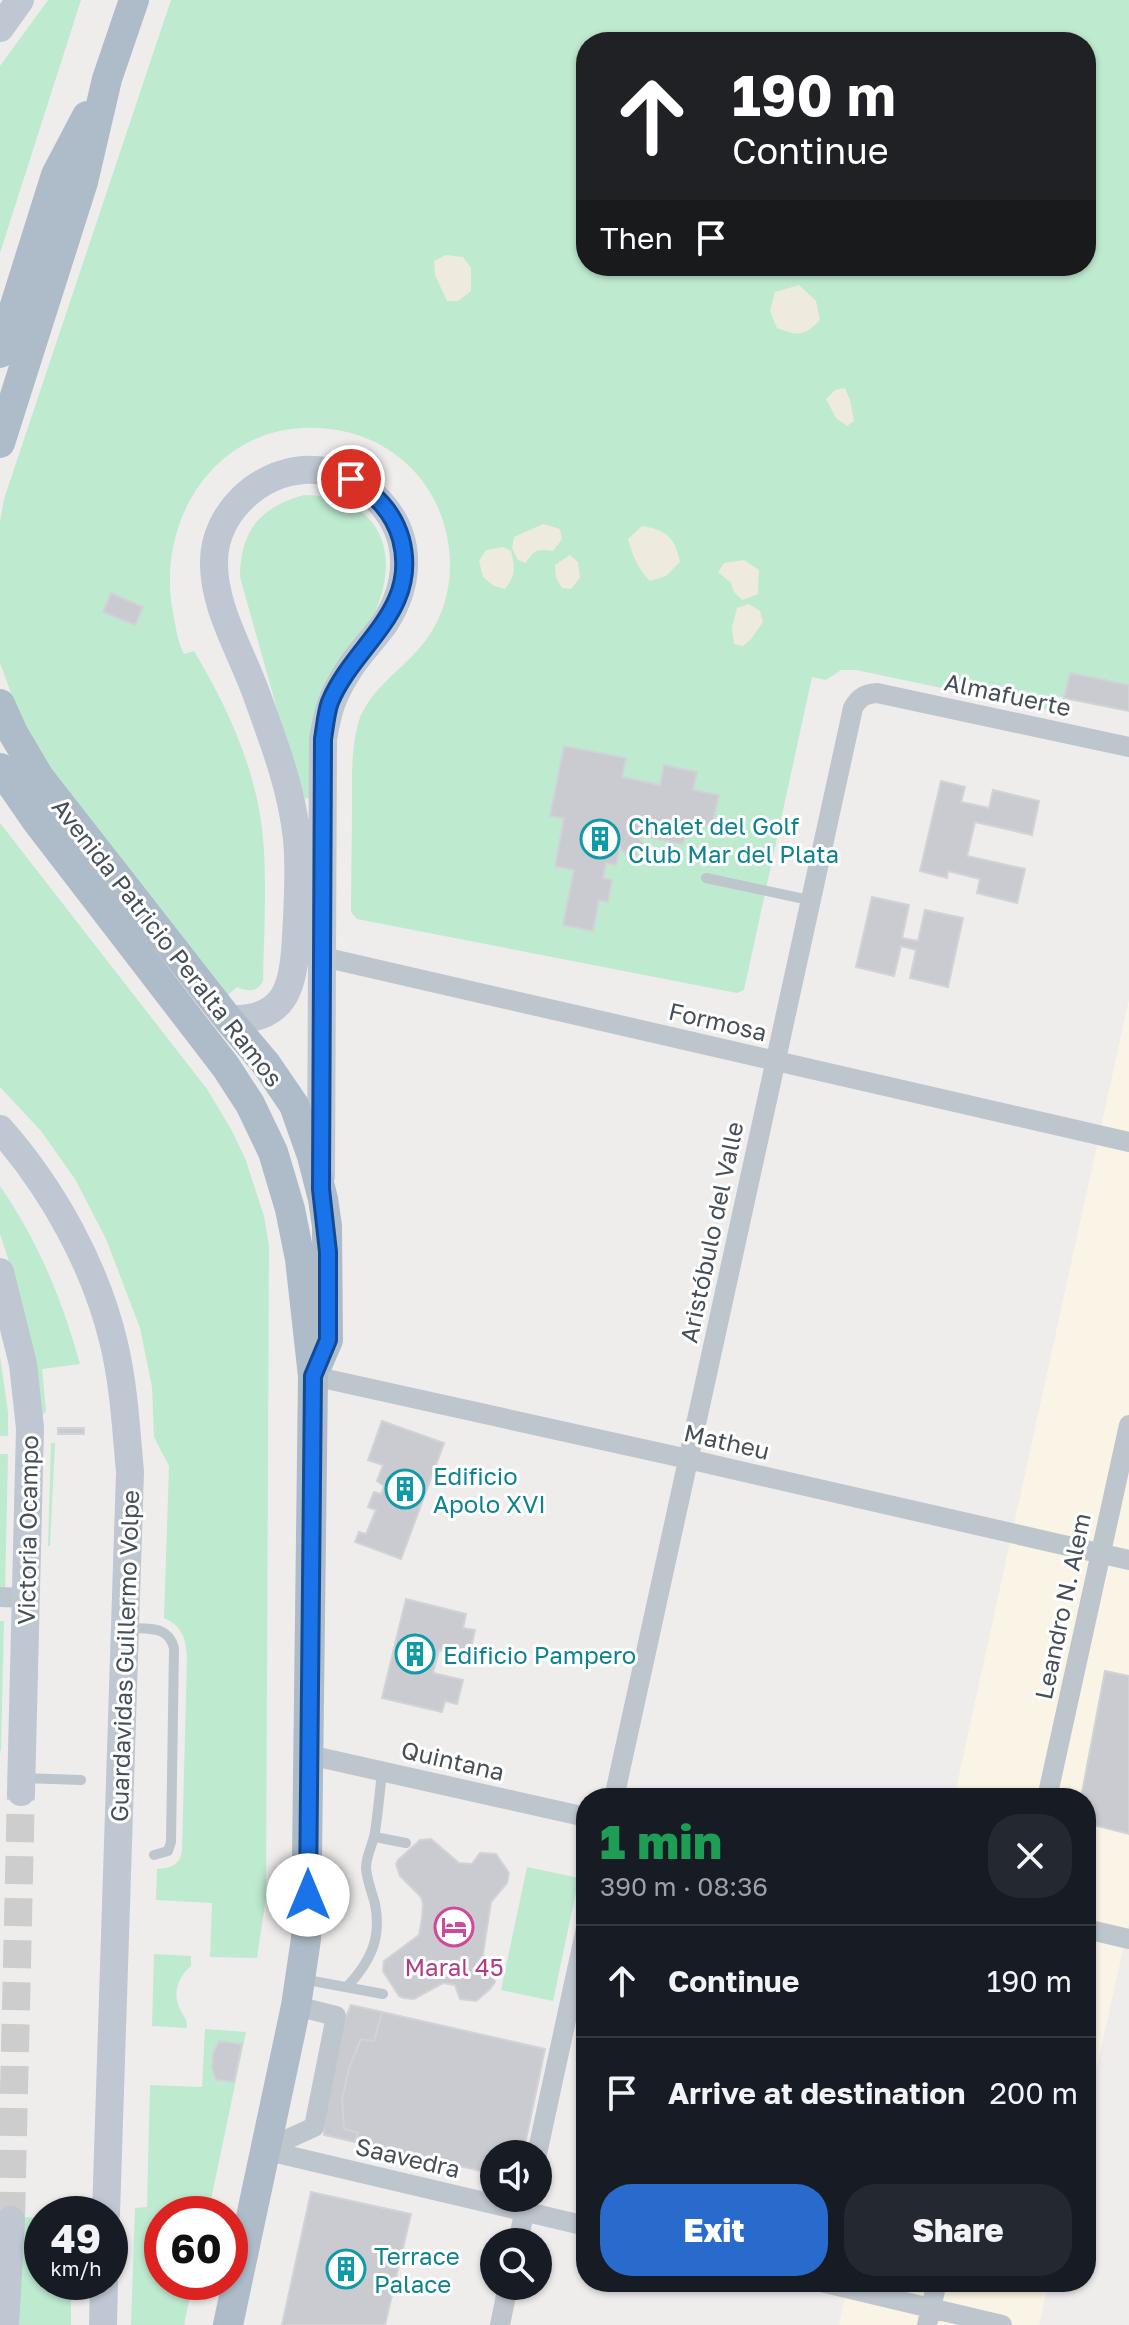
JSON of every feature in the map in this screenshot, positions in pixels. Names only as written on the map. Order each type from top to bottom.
[{"type":"main road","points":[[0,28],[20,0]]},
{"type":"main road","points":[[0,443],[83,182],[107,79],[134,0]]},
{"type":"main road","points":[[0,353],[56,175],[107,79]]},
{"type":"main road","points":[[228,1019],[251,1019],[277,1007],[309,954],[323,739],[330,704],[349,668],[397,604],[404,578],[404,552],[398,529],[387,509],[371,492],[351,479],[329,471],[282,473],[253,487],[231,510],[219,533],[214,559],[222,609],[259,701],[290,799],[298,842],[309,954],[321,1189]]},
{"type":"main road","name":"Avenida Patricio Peralta Ramos","points":[[0,704],[39,777],[266,1064],[294,1105],[321,1189],[328,1252],[328,1340],[313,1376]]},
{"type":"main road","name":"Avenida Patricio Peralta Ramos","points":[[0,768],[36,820],[226,1067],[250,1104],[273,1152],[290,1209],[300,1259],[313,1376],[306,1939],[298,1993],[228,2325]]},
{"type":"main road","name":"Guardavidas Guillermo Volpe","points":[[0,1129],[45,1189],[77,1246],[105,1313],[123,1399],[130,1472],[107,2196]]},
{"type":"main road","name":"Victoria Ocampo","points":[[0,1272],[20,1346],[29,1411],[13,1598],[22,1785]]},
{"type":"main road","points":[[5,2325],[11,2220]]},
{"type":"main road","points":[[103,2325],[104,2300]]},
{"type":"street","name":"Almafuerte","points":[[877,693],[1129,747]]},
{"type":"street","name":"Aristóbulo del Valle","points":[[616,1788],[853,708],[857,700],[866,694],[877,693]]},
{"type":"street","name":"Formosa","points":[[309,954],[1129,1142]]},
{"type":"street","name":"Matheu","points":[[313,1376],[1129,1560]]},
{"type":"street","name":"Leandro N. Alem","points":[[1049,1788],[1129,1425]]},
{"type":"street","name":"Quintana","points":[[309,1755],[576,1815]]},
{"type":"street","points":[[1096,1931],[1129,1939]]},
{"type":"street","points":[[540,2140],[576,1974]]},
{"type":"street","points":[[264,2150],[314,2127],[336,2016],[298,1993]]},
{"type":"street","name":"Saavedra","points":[[264,2150],[480,2195]]},
{"type":"street","name":"Saavedra","points":[[548,2212],[576,2222]]},
{"type":"street","points":[[852,2292],[929,2317],[1002,2325]]},
{"type":"street","points":[[929,2317],[935,2292]]},
{"type":"street","points":[[500,2325],[505,2300]]},
{"type":"lane","points":[[706,878],[809,900]]},
{"type":"lane","points":[[125,1628],[162,1631],[169,1636],[174,1648],[171,1842],[168,1851],[154,1855]]},
{"type":"lane","points":[[347,1987],[365,1967],[373,1951],[377,1925],[366,1868],[368,1851],[375,1837],[382,1771]]},
{"type":"lane","points":[[22,1785],[81,1780]]},
{"type":"lane","points":[[375,1837],[406,1843]]},
{"type":"lane","points":[[298,1993],[347,1987],[383,1994]]},
{"type":"shaded area","points":[[1129,999],[1129,1923],[1096,2070],[1096,1788],[956,1788]]},
{"type":"shaded area","points":[[846,2292],[1047,2292],[1039,2325],[839,2325]]},
{"type":"green space","points":[[48,0],[81,0],[0,253],[0,66]]},
{"type":"green space","points":[[171,0],[1129,0],[1129,711],[1051,695],[1047,710],[856,670],[841,670],[826,680],[812,677],[744,990],[737,993],[357,919],[351,912],[352,763],[358,724],[369,701],[414,655],[436,624],[450,576],[449,552],[445,527],[436,504],[424,483],[407,464],[366,438],[319,428],[283,430],[251,441],[223,459],[201,483],[184,512],[174,544],[170,578],[180,644],[184,654],[194,651],[226,712],[244,754],[261,821],[265,880],[263,981],[252,990],[237,987],[226,997],[56,777],[31,738],[0,663],[0,522],[4,499]]},
{"type":"green space","points":[[304,495],[345,502],[360,511],[381,538],[385,555],[381,596],[309,798],[306,799],[301,795],[240,577],[244,546],[256,523],[275,506]]},
{"type":"green space","points":[[0,823],[207,1089],[245,1158],[264,1216],[269,1246],[266,1897],[257,1958],[210,1957],[212,1903],[156,1900],[157,1869],[174,1865],[182,1851],[187,1657],[182,1633],[164,1618],[169,1466],[154,1437],[152,1387],[140,1328],[106,1239],[75,1179],[41,1131],[0,1087]]},
{"type":"green space","points":[[0,1186],[48,1271],[80,1364],[42,1369],[46,1411],[41,1417],[15,1280],[0,1234]]},
{"type":"green space","points":[[0,1356],[8,1412],[8,1436],[0,1436]]},
{"type":"green space","points":[[51,1443],[55,1443],[48,1546]]},
{"type":"green space","points":[[0,1454],[8,1454],[5,1591],[0,1591]]},
{"type":"green space","points":[[0,1621],[4,1621],[1,1751],[0,1751]]},
{"type":"green space","points":[[527,1867],[576,1877],[576,1892],[553,2001],[501,1990]]},
{"type":"green space","points":[[154,1954],[191,1956],[191,1966],[180,1980],[177,1991],[187,2028],[152,2026]]},
{"type":"green space","points":[[205,2029],[246,2032],[212,2196],[147,2196],[150,2085],[202,2087]]},
{"type":"green space","points":[[144,2207],[144,2300],[189,2300],[184,2325],[131,2325],[135,2208]]},
{"type":"green space","points":[[24,2217],[24,2300],[71,2300],[71,2325],[16,2325]]},
{"type":"sand","points":[[446,255],[463,257],[471,268],[471,291],[458,301],[447,301],[435,275],[434,261]]},
{"type":"sand","points":[[799,285],[816,301],[820,320],[805,332],[777,328],[770,311],[775,292]]},
{"type":"sand","points":[[845,388],[854,421],[847,426],[836,418],[826,399],[835,390]]},
{"type":"sand","points":[[543,524],[560,529],[562,539],[553,551],[537,551],[526,563],[518,560],[512,548],[514,537]]},
{"type":"sand","points":[[642,526],[668,536],[680,562],[666,576],[650,581],[636,562],[628,539]]},
{"type":"sand","points":[[503,547],[511,551],[514,567],[505,589],[494,586],[483,577],[479,561],[486,550]]},
{"type":"sand","points":[[570,555],[578,562],[580,578],[571,589],[562,588],[556,578],[555,565]]},
{"type":"sand","points":[[744,560],[759,570],[758,594],[742,600],[731,583],[718,572],[724,563]]},
{"type":"sand","points":[[749,604],[760,611],[763,622],[743,646],[734,644],[732,627],[737,608]]},
{"type":"building","points":[[111,593],[143,607],[135,625],[103,612]]},
{"type":"building","points":[[1070,673],[1129,685],[1129,711],[1064,698]]},
{"type":"building","name":"Chalet del Golf Club Mar del Plata","points":[[564,746],[626,758],[622,777],[660,785],[664,765],[697,772],[693,790],[719,795],[712,827],[688,822],[683,844],[636,835],[646,846],[629,859],[620,847],[616,865],[606,863],[603,878],[612,880],[608,902],[599,900],[593,931],[563,925],[574,870],[555,866],[564,818],[550,816]]},
{"type":"building","points":[[941,781],[965,787],[961,802],[989,808],[993,790],[1039,801],[1032,835],[975,822],[967,856],[1025,869],[1017,903],[977,893],[980,879],[948,871],[947,878],[920,871]]},
{"type":"building","points":[[872,897],[909,905],[902,938],[918,941],[925,910],[963,918],[948,987],[910,978],[916,950],[901,946],[894,976],[856,967]]},
{"type":"building","name":"Edificio Apolo XVI","points":[[382,1421],[444,1443],[401,1559],[355,1542],[359,1532],[366,1534],[376,1510],[368,1507],[374,1492],[381,1494],[384,1486],[377,1481],[383,1465],[368,1460]]},
{"type":"building","points":[[58,1428],[84,1428],[84,1434],[58,1434]]},
{"type":"building","name":"Edificio Pampero","points":[[406,1599],[466,1614],[463,1628],[475,1630],[469,1657],[439,1650],[433,1673],[463,1680],[457,1704],[445,1701],[442,1712],[382,1698]]},
{"type":"building","points":[[1105,1671],[1129,1676],[1129,1834],[1096,1826],[1096,1788],[1083,1788]]},
{"type":"building","name":"Maral 45","points":[[431,1839],[459,1863],[472,1864],[480,1853],[496,1854],[509,1873],[507,1883],[491,1902],[483,1954],[495,1982],[476,2001],[460,1999],[455,1985],[443,1983],[414,1999],[404,1998],[399,1996],[383,1971],[384,1961],[419,1935],[422,1918],[421,1897],[400,1876],[396,1864],[420,1840]]},
{"type":"building","points":[[351,2005],[382,2012],[374,2041],[361,2039],[349,2068],[342,2100],[344,2129],[358,2133],[355,2142],[324,2135],[323,2111],[339,2034]]},
{"type":"building","points":[[382,2012],[545,2049],[526,2140],[480,2140],[480,2171],[355,2142],[358,2133],[344,2129],[342,2100],[349,2068],[361,2039],[374,2041]]},
{"type":"building","points":[[219,2041],[242,2044],[234,2082],[216,2080],[212,2068],[213,2053]]},
{"type":"building","name":"Terrace Palace","points":[[311,2192],[411,2214],[385,2325],[282,2325]]},
{"type":"tunnel","points":[[11,2220],[21,1792]]},
{"type":"place","name":"Chalet del Golf Club Mar del Plata","points":[[600,839]]},
{"type":"place","name":"Edificio Apolo XVI","points":[[405,1489]]},
{"type":"place","name":"Edificio Pampero","points":[[415,1654]]},
{"type":"place","name":"Maral 45","points":[[454,1927]]},
{"type":"place","name":"Terrace Palace","points":[[346,2269]]},
{"type":"route","points":[[308,1895],[313,1376],[328,1340],[327,1226],[321,1189],[323,739],[330,704],[349,668],[397,604],[404,578],[404,552],[398,529],[387,509],[371,492],[351,479]]}]
